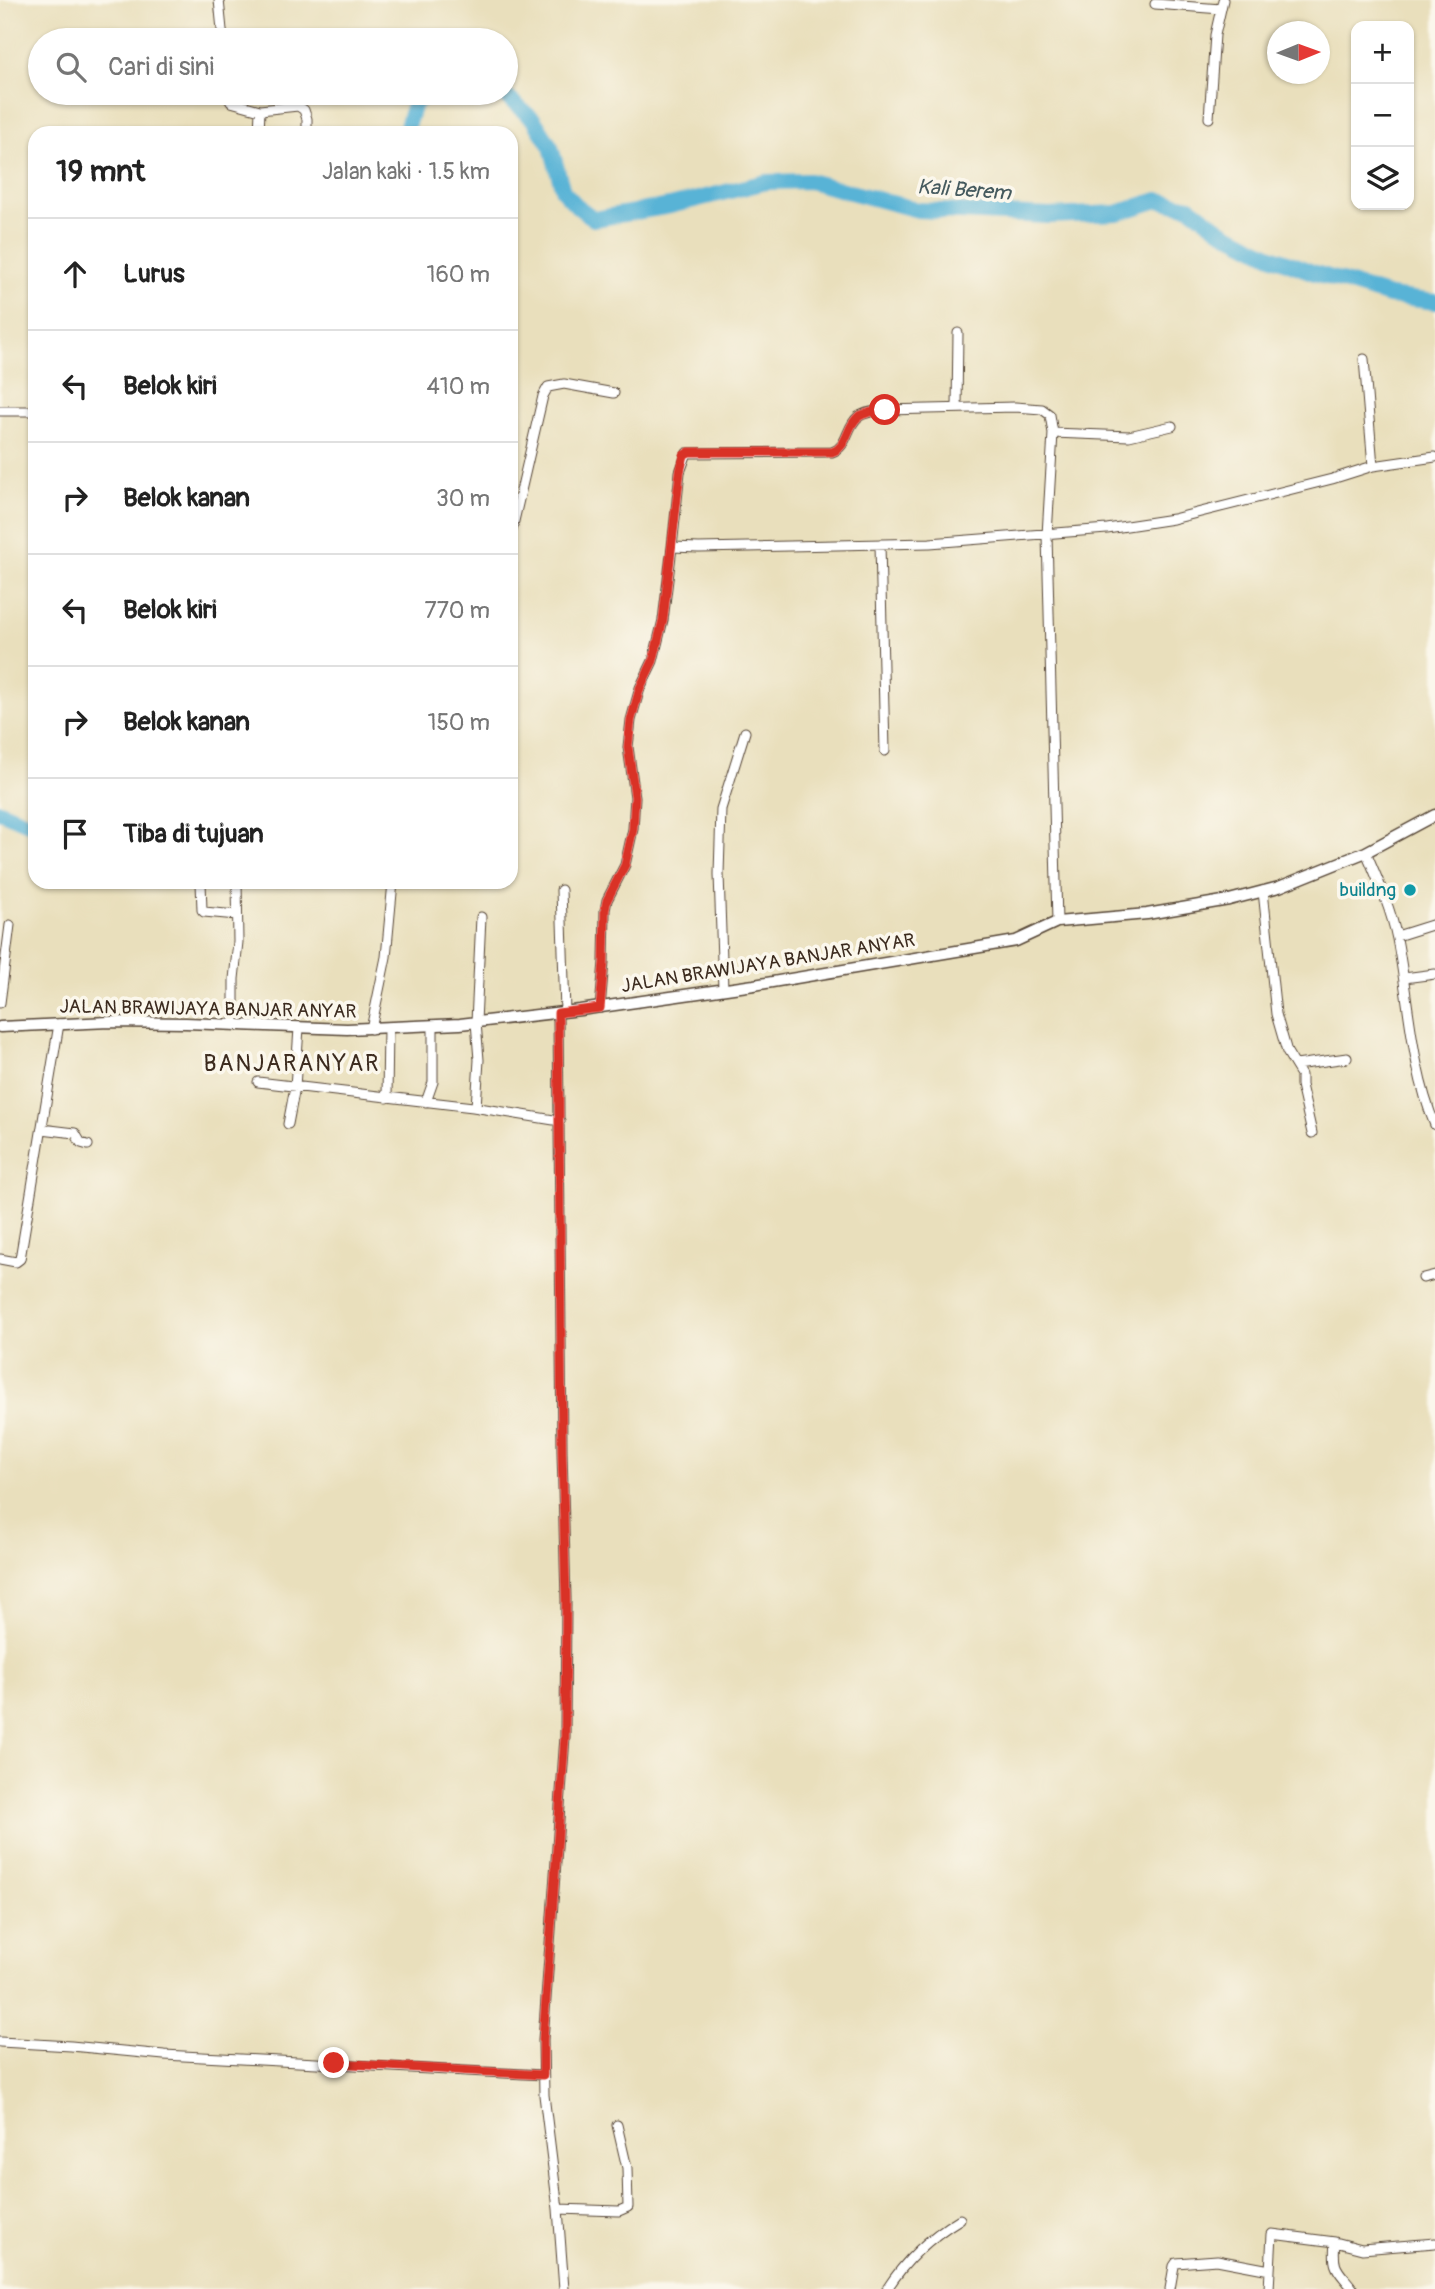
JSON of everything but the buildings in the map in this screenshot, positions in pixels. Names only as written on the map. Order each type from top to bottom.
[{"type":"street","points":[[219,0],[222,28]]},
{"type":"street","points":[[1155,4],[1222,5],[1212,65],[1209,118]]},
{"type":"street","points":[[241,105],[260,110],[298,106],[304,110],[307,126]]},
{"type":"street","points":[[259,126],[260,110]]},
{"type":"street","points":[[957,408],[958,333]]},
{"type":"street","points":[[1364,359],[1373,466]]},
{"type":"street","points":[[518,504],[543,396],[548,387],[564,384],[614,393]]},
{"type":"street","points":[[600,1008],[605,910],[607,900],[625,865],[633,829],[635,797],[628,747],[631,720],[640,688],[653,661],[660,630],[680,472],[687,453],[832,452],[840,449],[856,419],[866,413],[957,408],[1042,409],[1050,415],[1053,433],[1047,535],[1057,922]]},
{"type":"street","points":[[0,411],[28,411]]},
{"type":"street","points":[[1053,433],[1129,436],[1172,426]]},
{"type":"street","points":[[672,547],[930,543],[1047,535],[1173,519],[1373,466],[1435,457]]},
{"type":"street","points":[[880,544],[885,751]]},
{"type":"street","points":[[723,989],[719,874],[721,809],[745,732]]},
{"type":"street","name":"JALAN BRAWIJAYA BANJAR ANYAR","points":[[0,1027],[109,1022],[371,1029],[433,1026],[600,1008],[1017,941],[1057,922],[1147,914],[1229,900],[1305,878],[1366,852],[1435,815]]},
{"type":"street","points":[[1366,852],[1389,908],[1397,936],[1423,1084],[1435,1125]]},
{"type":"street","points":[[201,889],[204,912],[237,915]]},
{"type":"street","points":[[234,1024],[237,889]]},
{"type":"street","points":[[371,1029],[386,957],[392,889]]},
{"type":"street","points":[[561,890],[565,1737],[543,2040],[543,2075],[564,2289]]},
{"type":"street","points":[[1263,891],[1276,1014],[1287,1052],[1301,1075],[1312,1133]]},
{"type":"street","points":[[477,1107],[480,1060],[476,1022],[481,917]]},
{"type":"street","points":[[1397,936],[1435,924]]},
{"type":"street","points":[[0,1003],[10,925]]},
{"type":"street","points":[[1404,978],[1435,974]]},
{"type":"street","points":[[0,1259],[16,1262],[20,1259],[59,1024]]},
{"type":"street","points":[[426,1102],[433,1082],[433,1026]]},
{"type":"street","points":[[288,1124],[295,1087],[299,1028]]},
{"type":"street","points":[[387,1098],[388,1028]]},
{"type":"street","points":[[1296,1065],[1347,1058]]},
{"type":"street","points":[[258,1082],[477,1107],[560,1121]]},
{"type":"street","points":[[42,1129],[75,1133],[81,1143],[88,1145]]},
{"type":"street","points":[[1423,1278],[1435,1275]]},
{"type":"street","points":[[0,2042],[164,2055],[543,2075]]},
{"type":"street","points":[[558,2210],[619,2211],[628,2207],[627,2168],[617,2125]]},
{"type":"street","points":[[887,2289],[911,2256],[960,2219]]},
{"type":"street","points":[[1269,2289],[1272,2234],[1335,2242],[1362,2249],[1435,2243]]},
{"type":"street","points":[[1335,2242],[1336,2268],[1353,2289]]},
{"type":"street","points":[[1170,2289],[1176,2263],[1217,2260],[1270,2270]]},
{"type":"waterway","name":"Kali Berem","points":[[407,126],[414,105]]},
{"type":"waterway","name":"Kali Berem","points":[[516,105],[534,120],[551,147],[563,191],[594,219],[670,206],[766,182],[809,181],[918,210],[1049,216],[1117,213],[1158,200],[1190,207],[1221,230],[1269,255],[1312,272],[1389,296],[1435,302]]},
{"type":"waterway","name":"Kali Berem","points":[[0,811],[28,823]]},
{"type":"place","name":"buildng","points":[[1410,890]]},
{"type":"district","name":"BANJARANYAR","points":[[292,1063]]},
{"type":"route","points":[[334,2063],[543,2075],[543,2040],[564,1781],[565,1737],[566,1599],[558,1013],[600,1008],[605,910],[607,900],[625,865],[633,829],[635,797],[628,736],[634,705],[653,661],[663,620],[680,472],[685,453],[832,452],[840,449],[856,419],[866,413],[885,410]]}]
